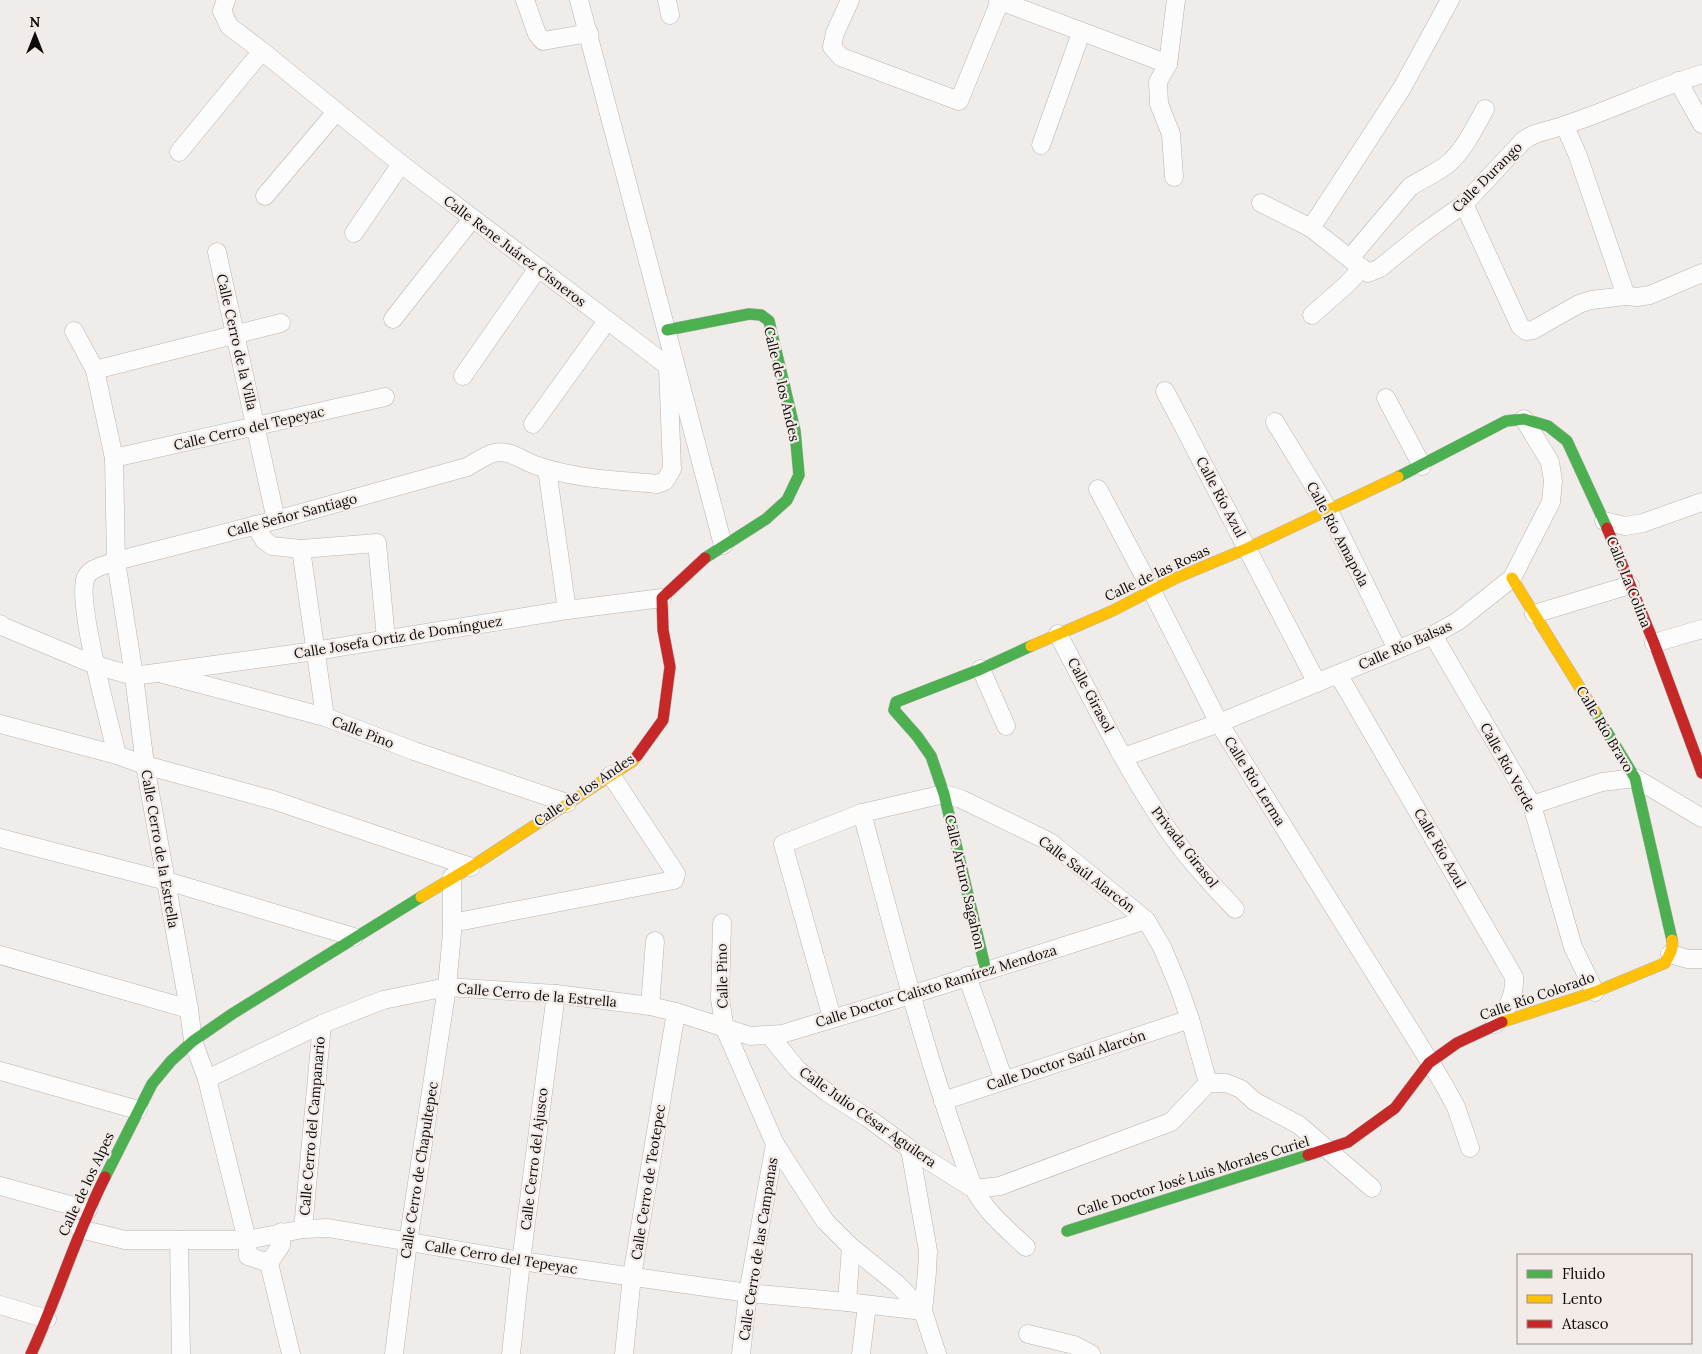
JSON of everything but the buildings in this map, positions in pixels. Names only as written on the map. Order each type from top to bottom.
[{"type":"street","points":[[525,0],[537,34],[544,41],[589,33]]},
{"type":"street","points":[[579,0],[666,330],[674,371],[723,544]]},
{"type":"street","points":[[850,0],[835,33],[832,47],[842,57],[959,101],[999,0],[1081,33],[1168,64]]},
{"type":"street","points":[[1174,177],[1171,134],[1159,104],[1158,82],[1168,64],[1176,0]]},
{"type":"street","points":[[1311,228],[1402,88],[1450,0]]},
{"type":"street","name":"Calle Rene Juárez Cisneros","points":[[224,5],[229,26],[401,164],[674,371]]},
{"type":"street","points":[[1041,145],[1081,33]]},
{"type":"street","points":[[179,152],[262,52]]},
{"type":"street","name":"Calle Durango","points":[[1360,266],[1380,268],[1423,233],[1464,204],[1531,134],[1565,126],[1678,81],[1702,74]]},
{"type":"street","points":[[1678,81],[1702,124]]},
{"type":"street","points":[[1312,316],[1346,285],[1410,187],[1451,162],[1485,109]]},
{"type":"street","points":[[265,196],[336,112]]},
{"type":"street","points":[[1565,126],[1578,156],[1626,296]]},
{"type":"street","points":[[354,233],[401,164]]},
{"type":"street","points":[[1261,203],[1311,228],[1360,266]]},
{"type":"street","points":[[1464,204],[1520,326],[1526,331],[1533,330],[1580,304],[1591,300],[1650,295],[1700,279]]},
{"type":"street","points":[[393,319],[472,218]]},
{"type":"street","name":"Calle Cerro de la Villa","points":[[217,252],[276,520]]},
{"type":"street","points":[[462,376],[538,268]]},
{"type":"street","name":"Calle de los Andes","points":[[193,1041],[354,936],[471,867],[632,761],[663,720],[670,667],[663,630],[662,598],[708,555],[766,519],[787,500],[799,475],[795,431],[770,322],[761,315],[749,314],[666,330]]},
{"type":"street","points":[[533,424],[607,322]]},
{"type":"street","points":[[95,370],[281,323]]},
{"type":"street","name":"Calle Cerro de la Estrella","points":[[74,331],[95,370],[114,458],[116,561],[134,676],[145,765],[167,881],[193,1041],[207,1079],[247,1240],[248,1256],[269,1263]]},
{"type":"street","name":"Calle Señor Santiago","points":[[95,665],[85,607],[84,587],[86,576],[93,570],[116,561],[276,520],[467,467],[495,452],[512,454],[524,458],[535,466],[566,474],[657,484],[665,481],[672,469],[674,371]]},
{"type":"street","name":"Calle Río Azul","points":[[1165,390],[1317,683]]},
{"type":"street","name":"Calle Cerro del Tepeyac","points":[[114,458],[385,397]]},
{"type":"street","points":[[1386,398],[1422,466]]},
{"type":"street","name":"Calle de las Rosas","points":[[944,794],[931,756],[917,736],[894,710],[896,702],[980,669],[1112,611],[1176,578],[1248,548],[1422,466],[1506,421],[1524,419]]},
{"type":"street","name":"Calle La Colina","points":[[1524,419],[1548,426],[1567,441],[1604,521],[1700,763]]},
{"type":"street","name":"Calle Río Balsas","points":[[1124,757],[1219,723],[1433,635],[1458,621],[1512,578],[1551,502],[1553,481],[1550,462],[1524,419]]},
{"type":"street","name":"Calle Río Amapola","points":[[1275,422],[1328,509],[1398,649]]},
{"type":"street","points":[[547,469],[567,610]]},
{"type":"street","name":"Calle Río Lerma","points":[[1098,488],[1219,723],[1443,1083],[1456,1107],[1470,1148]]},
{"type":"street","points":[[1604,521],[1625,526],[1702,502]]},
{"type":"street","points":[[255,525],[264,540],[272,546],[301,549],[377,543],[386,639]]},
{"type":"street","points":[[301,549],[325,717]]},
{"type":"street","name":"Calle Río Bravo","points":[[1512,578],[1635,778],[1673,942],[1670,954]]},
{"type":"street","points":[[1534,614],[1630,585]]},
{"type":"street","name":"Calle Josefa Ortiz de Domínguez","points":[[134,676],[315,651],[567,610],[662,598]]},
{"type":"street","points":[[0,624],[95,665],[134,676]]},
{"type":"street","points":[[1654,643],[1702,629]]},
{"type":"street","name":"Calle Girasol","points":[[1058,634],[1124,757]]},
{"type":"street","name":"Calle Río Verde","points":[[1433,635],[1532,806],[1574,947],[1595,992]]},
{"type":"street","points":[[95,665],[117,755]]},
{"type":"street","points":[[980,669],[1006,726]]},
{"type":"street","name":"Calle Pino","points":[[154,672],[325,717],[414,751],[567,803]]},
{"type":"street","name":"Calle Río Azul","points":[[1338,674],[1514,977],[1514,991],[1508,1007],[1495,1024]]},
{"type":"street","points":[[0,724],[117,755],[145,765],[273,800],[471,867]]},
{"type":"street","name":"Privada Girasol","points":[[1124,757],[1164,825],[1200,870],[1235,909]]},
{"type":"street","points":[[452,923],[674,880],[676,874],[611,775]]},
{"type":"street","points":[[1532,806],[1602,782],[1635,778],[1702,818]]},
{"type":"street","points":[[832,1018],[783,844],[862,813],[944,794]]},
{"type":"street","name":"Calle Saúl Alarcón","points":[[944,794],[961,799],[1050,842],[1146,920]]},
{"type":"street","name":"Calle Arturo Sagahon","points":[[944,794],[986,971]]},
{"type":"street","points":[[862,813],[911,995],[943,1101],[974,1189],[992,1215],[1026,1247]]},
{"type":"street","points":[[0,838],[167,881],[354,936]]},
{"type":"street","name":"Calle Cerro de Chapultepec","points":[[394,1354],[408,1242],[447,987],[452,923],[452,877]]},
{"type":"street","points":[[1146,920],[1162,947],[1190,1019],[1208,1083]]},
{"type":"street","name":"Calle Doctor Calixto Ramírez Mendoza","points":[[726,1028],[750,1036],[782,1034],[1146,920]]},
{"type":"street","name":"Calle Pino","points":[[722,923],[720,999],[726,1028]]},
{"type":"street","points":[[650,1006],[654,941]]},
{"type":"street","points":[[1670,954],[1688,959],[1702,960]]},
{"type":"street","name":"Calle Río Colorado","points":[[1328,1149],[1348,1142],[1395,1108],[1429,1063],[1457,1043],[1495,1024],[1595,992],[1665,963],[1670,954]]},
{"type":"street","points":[[0,955],[189,1009]]},
{"type":"street","points":[[968,976],[1004,1080]]},
{"type":"street","name":"Calle Cerro de la Estrella","points":[[207,1079],[322,1024],[383,1000],[447,987],[556,994],[650,1006],[726,1028]]},
{"type":"street","name":"Calle Cerro del Ajusco","points":[[511,1354],[521,1261],[556,994]]},
{"type":"street","name":"Calle Cerro de Teotepec","points":[[624,1354],[632,1276],[676,1012]]},
{"type":"street","name":"Calle Doctor Saúl Alarcón","points":[[943,1101],[1190,1019]]},
{"type":"street","name":"Calle Cerro del Campanario","points":[[302,1229],[322,1024]]},
{"type":"street","points":[[726,1028],[775,1144],[825,1221],[852,1247],[897,1284],[923,1311]]},
{"type":"street","name":"Calle Julio César Aguilera","points":[[770,1036],[797,1069],[828,1093],[868,1118],[910,1149],[974,1189]]},
{"type":"street","name":"Calle de los Alpes","points":[[31,1354],[47,1319],[88,1210],[138,1110],[152,1084],[166,1067],[193,1041]]},
{"type":"street","points":[[0,1071],[138,1110]]},
{"type":"street","points":[[974,1189],[1000,1186],[1172,1122],[1208,1083],[1226,1083],[1241,1089],[1254,1101],[1299,1125],[1372,1188]]},
{"type":"street","name":"Calle Cerro de las Campanas","points":[[741,1354],[748,1293],[775,1144]]},
{"type":"street","points":[[910,1149],[928,1251],[923,1311],[936,1354]]},
{"type":"street","name":"Calle Doctor José Luis Morales Curiel","points":[[1068,1231],[1328,1149]]},
{"type":"street","points":[[0,1186],[88,1210]]},
{"type":"street","name":"Calle Cerro del Tepeyac","points":[[80,1229],[125,1240],[247,1240],[280,1232],[328,1228],[521,1261],[748,1293],[923,1311]]},
{"type":"street","points":[[280,1232],[281,1245],[269,1263],[291,1354]]},
{"type":"street","points":[[180,1240],[181,1354]]},
{"type":"street","points":[[847,1302],[852,1247]]},
{"type":"street","points":[[0,1305],[47,1319]]},
{"type":"street","points":[[861,1354],[867,1305]]},
{"type":"street","points":[[1028,1334],[1074,1345],[1091,1354]]},
{"type":"traffic: fast","points":[[667,330],[749,314],[761,315],[769,321],[795,431],[799,475],[787,500],[766,519],[705,558]]},
{"type":"traffic: fast","points":[[1398,477],[1506,421],[1524,419],[1548,426],[1567,441],[1607,528]]},
{"type":"traffic: fast","points":[[986,971],[944,794],[931,756],[917,736],[894,710],[896,702],[981,669],[1031,646]]},
{"type":"traffic: fast","points":[[1595,712],[1635,778],[1672,940]]},
{"type":"traffic: fast","points":[[105,1177],[152,1084],[171,1061],[193,1041],[232,1014],[421,897]]},
{"type":"traffic: fast","points":[[1067,1231],[1308,1155]]},
{"type":"traffic: slow","points":[[1031,646],[1112,611],[1176,578],[1248,548],[1398,477]]},
{"type":"traffic: slow","points":[[1512,578],[1595,712]]},
{"type":"traffic: slow","points":[[421,897],[471,867],[633,761],[637,756]]},
{"type":"traffic: slow","points":[[1502,1022],[1595,992],[1665,963],[1672,949],[1672,940]]},
{"type":"traffic: jam","points":[[1607,528],[1654,643],[1702,773]]},
{"type":"traffic: jam","points":[[637,756],[663,720],[670,667],[663,630],[662,598],[705,558]]},
{"type":"traffic: jam","points":[[1308,1155],[1348,1142],[1395,1108],[1429,1063],[1457,1043],[1502,1022]]},
{"type":"traffic: jam","points":[[31,1354],[105,1177]]}]
